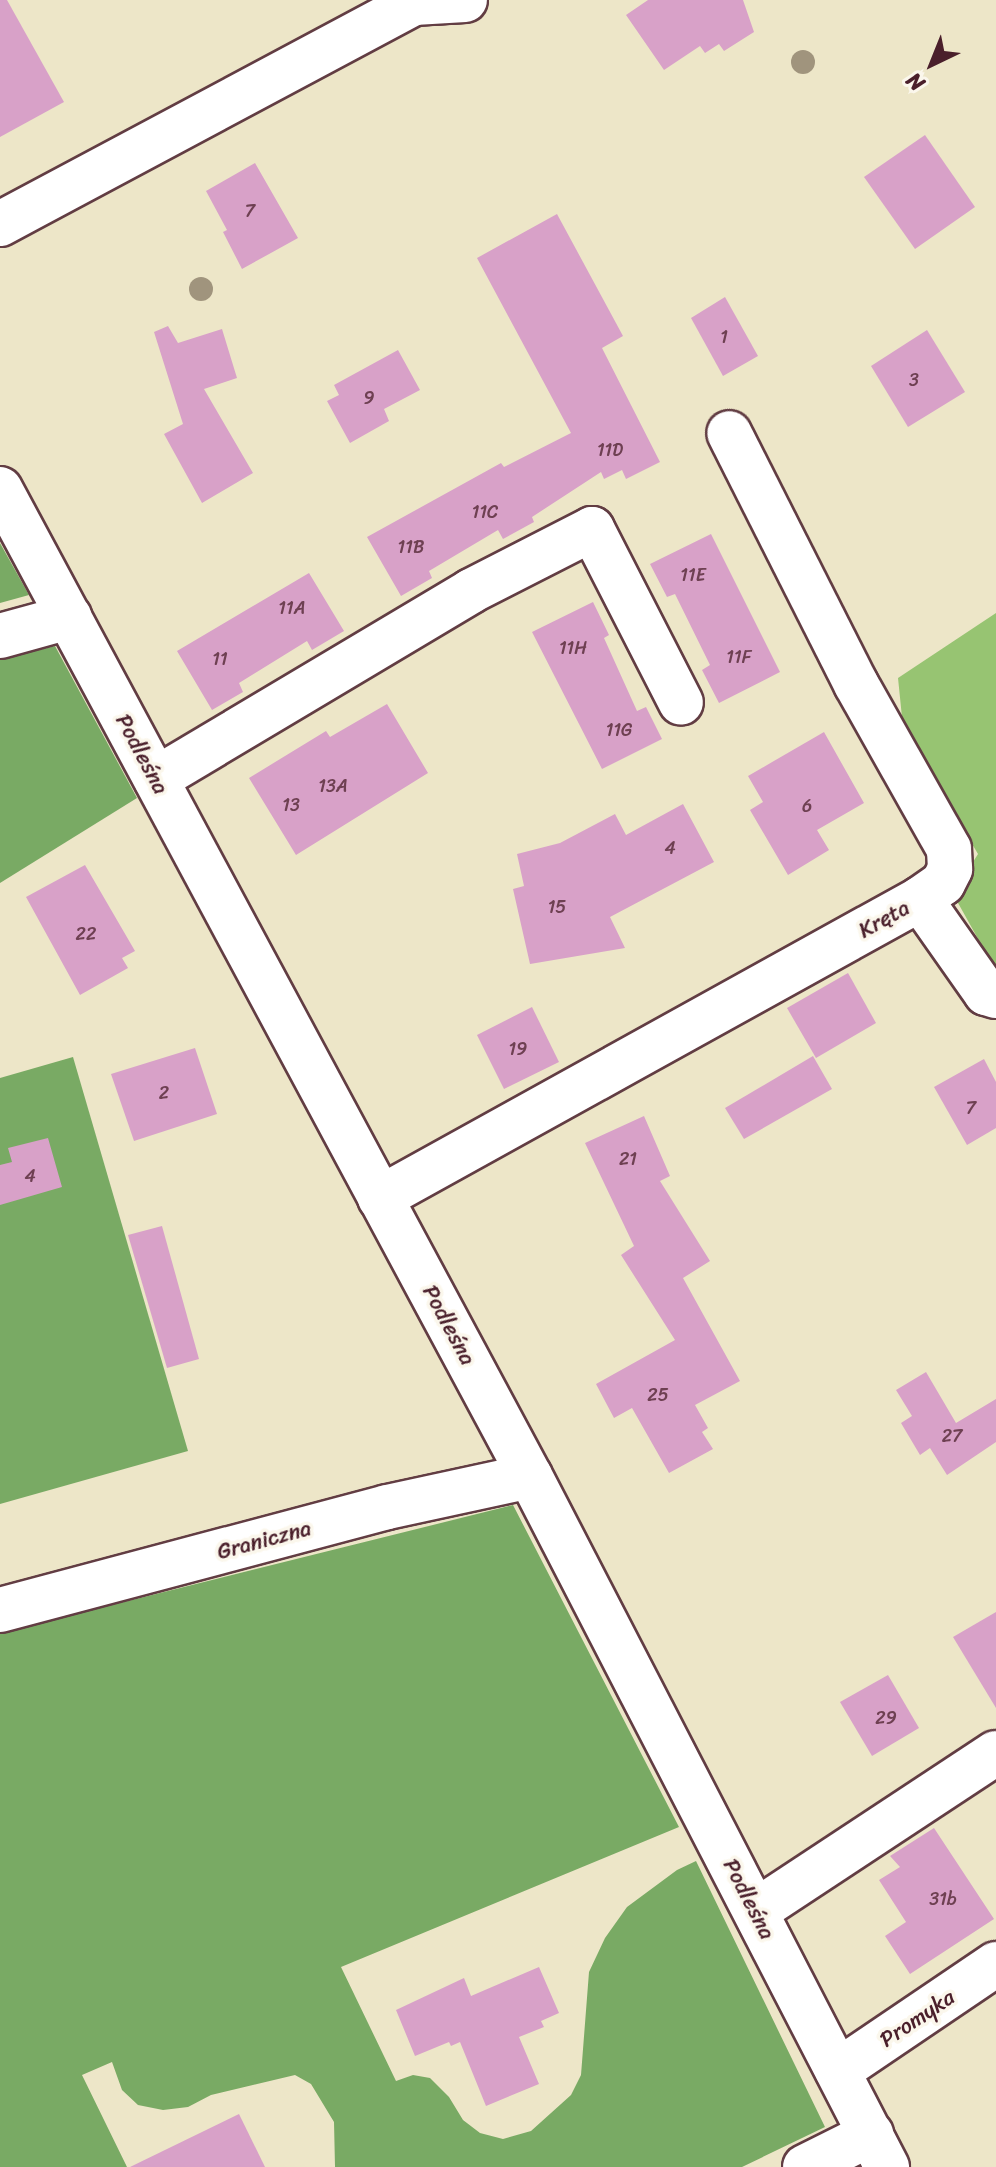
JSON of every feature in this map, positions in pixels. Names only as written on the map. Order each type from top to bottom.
[{"type":"street","points":[[0,224],[414,3],[465,0]]},
{"type":"street","name":"Kręta","points":[[380,1198],[920,899],[943,883],[950,869],[949,849],[856,684],[729,433]]},
{"type":"street","name":"Podleśna","points":[[0,489],[530,1476],[879,2151]]},
{"type":"street","points":[[156,779],[471,591],[592,529],[681,703]]},
{"type":"street","points":[[0,636],[69,617]]},
{"type":"street","points":[[920,899],[986,993],[996,996]]},
{"type":"street","name":"Graniczna","points":[[0,1610],[387,1507],[530,1476]]},
{"type":"street","points":[[756,1911],[996,1753]]},
{"type":"street","name":"Promyka","points":[[838,2071],[996,1964]]},
{"type":"street","points":[[805,2167],[879,2151]]},
{"type":"green space","points":[[0,543],[29,595],[0,603]]},
{"type":"green space","points":[[996,613],[996,971],[953,894],[978,854],[903,727],[898,678]]},
{"type":"green space","points":[[55,646],[137,798],[0,883],[0,660]]},
{"type":"green space","points":[[73,1057],[188,1451],[0,1504],[0,1078]]},
{"type":"green space","points":[[513,1505],[679,1827],[341,1967],[396,2081],[413,2075],[430,2078],[449,2097],[463,2120],[480,2133],[503,2139],[531,2131],[571,2095],[581,2075],[589,1972],[605,1938],[627,1907],[677,1870],[696,1861],[825,2127],[742,2167],[335,2167],[334,2122],[311,2084],[295,2075],[211,2095],[188,2107],[163,2110],[138,2105],[122,2090],[112,2062],[82,2075],[127,2167],[0,2167],[0,1633]]},
{"type":"building","points":[[0,0],[7,0],[64,102],[0,137]]},
{"type":"building","points":[[648,0],[743,0],[754,32],[724,51],[719,44],[705,53],[700,46],[664,70],[626,15]]},
{"type":"building","points":[[925,135],[975,207],[915,249],[864,177]]},
{"type":"building","points":[[255,163],[298,238],[242,269],[223,232],[227,230],[206,191]]},
{"type":"building","points":[[557,214],[623,336],[602,348],[660,462],[626,479],[622,470],[604,479],[601,472],[532,517],[534,522],[503,539],[498,530],[429,571],[432,578],[401,596],[367,537],[501,463],[504,467],[571,433],[477,258]]},
{"type":"building","points":[[725,297],[758,356],[723,376],[691,318]]},
{"type":"building","points":[[168,326],[178,343],[222,329],[237,378],[204,389],[253,473],[202,503],[164,434],[183,424],[154,332]]},
{"type":"building","points":[[927,330],[965,392],[908,427],[871,366]]},
{"type":"building","points":[[398,350],[420,390],[384,409],[389,421],[350,443],[327,401],[339,395],[334,385]]},
{"type":"building","points":[[711,534],[780,672],[719,703],[702,670],[710,665],[675,594],[667,597],[650,564]]},
{"type":"building","points":[[309,573],[344,631],[312,650],[307,641],[239,683],[243,692],[212,710],[177,651]]},
{"type":"building","points":[[593,602],[609,635],[604,638],[637,711],[646,707],[662,739],[602,769],[532,632]]},
{"type":"building","points":[[387,704],[428,773],[296,855],[249,778],[326,731],[330,737]]},
{"type":"building","points":[[824,732],[864,803],[817,830],[829,850],[788,875],[750,810],[763,802],[748,776]]},
{"type":"building","points":[[683,804],[714,862],[610,917],[625,948],[530,964],[513,889],[524,886],[517,854],[560,843],[615,814],[626,835]]},
{"type":"building","points":[[85,865],[135,951],[122,958],[128,968],[80,995],[26,897]]},
{"type":"building","points":[[848,973],[876,1023],[816,1058],[787,1008]]},
{"type":"building","points":[[532,1007],[559,1062],[504,1089],[477,1035]]},
{"type":"building","points":[[195,1048],[217,1114],[134,1141],[111,1074]]},
{"type":"building","points":[[813,1056],[832,1089],[744,1139],[725,1108]]},
{"type":"building","points":[[984,1059],[996,1082],[996,1128],[967,1145],[934,1087]]},
{"type":"building","points":[[644,1116],[670,1176],[660,1181],[710,1261],[683,1278],[740,1381],[695,1405],[708,1428],[702,1432],[713,1449],[669,1473],[632,1408],[614,1418],[596,1384],[675,1340],[621,1255],[634,1246],[585,1143]]},
{"type":"building","points":[[48,1138],[62,1187],[0,1205],[0,1165],[12,1162],[8,1148]]},
{"type":"building","points":[[162,1226],[199,1359],[167,1368],[128,1235]]},
{"type":"building","points":[[926,1372],[956,1423],[996,1399],[996,1442],[947,1475],[930,1448],[920,1455],[901,1423],[912,1416],[896,1390]]},
{"type":"building","points":[[996,1612],[996,1708],[953,1637]]},
{"type":"building","points":[[888,1675],[919,1728],[872,1756],[840,1702]]},
{"type":"building","points":[[934,1828],[994,1919],[910,1974],[885,1936],[906,1922],[879,1880],[900,1867],[890,1856]]},
{"type":"building","points":[[539,1967],[559,2013],[541,2021],[544,2027],[519,2037],[539,2084],[486,2106],[460,2042],[451,2046],[449,2042],[415,2056],[396,2010],[464,1978],[471,1996]]},
{"type":"building","points":[[239,2114],[265,2167],[130,2167]]}]
